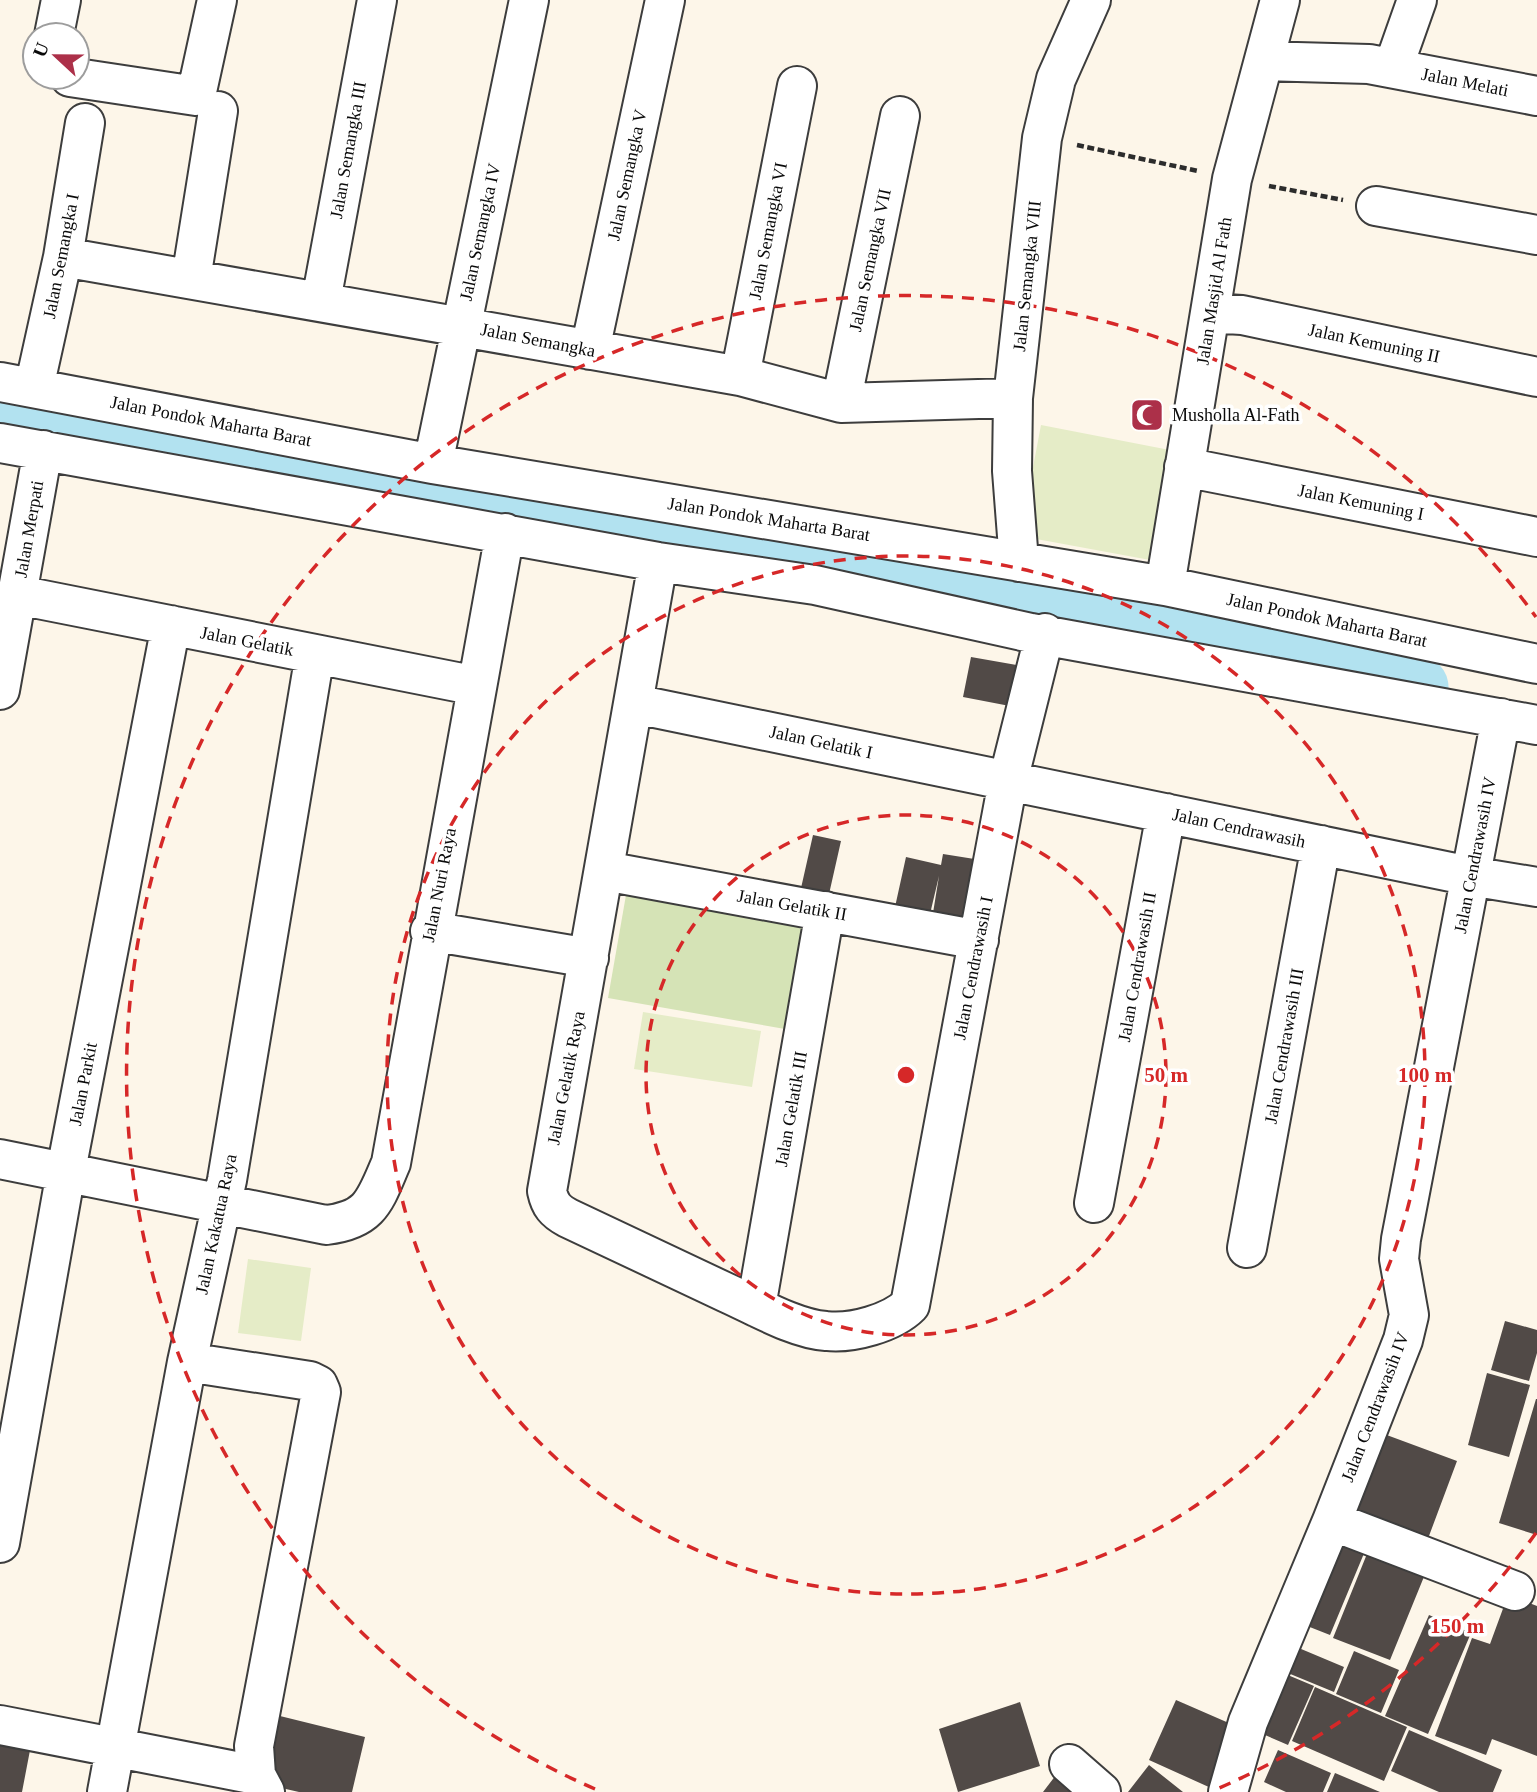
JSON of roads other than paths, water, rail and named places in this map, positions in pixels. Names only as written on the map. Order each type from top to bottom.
[{"type":"street","points":[[57,21],[61,0]]},
{"type":"street","points":[[91,80],[196,96],[217,0]]},
{"type":"street","name":"Jalan Semangka III","points":[[321,301],[377,0]]},
{"type":"street","name":"Jalan Semangka IV","points":[[433,464],[529,0]]},
{"type":"street","name":"Jalan Semangka V","points":[[590,350],[665,0]]},
{"type":"street","name":"Jalan Semangka VIII","points":[[1019,562],[1012,471],[1013,398],[1042,138],[1056,79],[1091,0]]},
{"type":"street","name":"Jalan Masjid Al Fath","points":[[1165,586],[1233,179],[1280,0]]},
{"type":"street","points":[[1393,68],[1417,0]]},
{"type":"street","name":"Jalan Melati","points":[[1265,61],[1369,64],[1536,94]]},
{"type":"street","name":"Jalan Semangka VI","points":[[740,376],[797,86]]},
{"type":"street","points":[[191,279],[218,111]]},
{"type":"street","name":"Jalan Semangka VII","points":[[841,403],[900,116]]},
{"type":"street","name":"Jalan Semangka I","points":[[17,385],[63,257],[85,123]]},
{"type":"street","points":[[1376,206],[1537,235]]},
{"type":"street","name":"Jalan Semangka","points":[[63,257],[740,376],[841,403],[1013,398]]},
{"type":"street","name":"Jalan Kemuning II","points":[[1210,313],[1242,315],[1537,377]]},
{"type":"street","name":"Jalan Pondok Maharta Barat","points":[[17,385],[433,464],[1165,586],[1537,664]]},
{"type":"street","points":[[0,443],[658,562],[815,585],[1045,633],[1519,721]]},
{"type":"street","name":"Jalan Merpati","points":[[0,690],[43,450]]},
{"type":"street","name":"Jalan Kemuning I","points":[[1184,467],[1537,537]]},
{"type":"street","name":"Jalan Nuri Raya","points":[[222,1202],[326,1225],[348,1222],[367,1212],[391,1163],[430,931],[505,533]]},
{"type":"street","name":"Jalan Gelatik Raya","points":[[658,562],[635,704],[551,1157],[547,1191],[550,1203],[557,1212],[568,1218],[804,1327],[844,1332],[900,1316],[910,1305]]},
{"type":"street","name":"Jalan Gelatik","points":[[18,595],[477,686]]},
{"type":"street","name":"Jalan Parkit","points":[[0,1543],[67,1171],[171,625]]},
{"type":"street","name":"Jalan Cendrawasih I","points":[[910,1305],[1008,781],[1045,633]]},
{"type":"street","name":"Jalan Kakatua Raya","points":[[107,1792],[187,1362],[222,1202],[315,654]]},
{"type":"street","name":"Jalan Gelatik I","points":[[635,704],[1008,781]]},
{"type":"street","name":"Jalan Cendrawasih IV","points":[[1228,1792],[1248,1722],[1332,1521],[1403,1340],[1409,1315],[1399,1259],[1401,1239],[1470,876],[1519,721]]},
{"type":"street","name":"Jalan Cendrawasih","points":[[1008,781],[1470,876],[1537,887]]},
{"type":"street","name":"Jalan Cendrawasih II","points":[[1094,1203],[1166,813]]},
{"type":"street","name":"Jalan Cendrawasih III","points":[[1247,1248],[1321,845]]},
{"type":"street","name":"Jalan Gelatik II","points":[[604,870],[979,940]]},
{"type":"street","name":"Jalan Gelatik III","points":[[756,1307],[825,911]]},
{"type":"street","points":[[430,931],[589,958]]},
{"type":"street","points":[[0,1159],[222,1202]]},
{"type":"street","points":[[0,1725],[115,1748],[260,1784],[254,1746],[321,1392],[318,1385],[310,1381],[187,1362]]},
{"type":"street","points":[[1332,1521],[1515,1591]]},
{"type":"street","points":[[1069,1765],[1101,1792]]},
{"type":"waterway","points":[[0,420],[1019,597],[1417,687]]},
{"type":"place","name":"Musholla Al-Fath","points":[[1147,415]]}]
